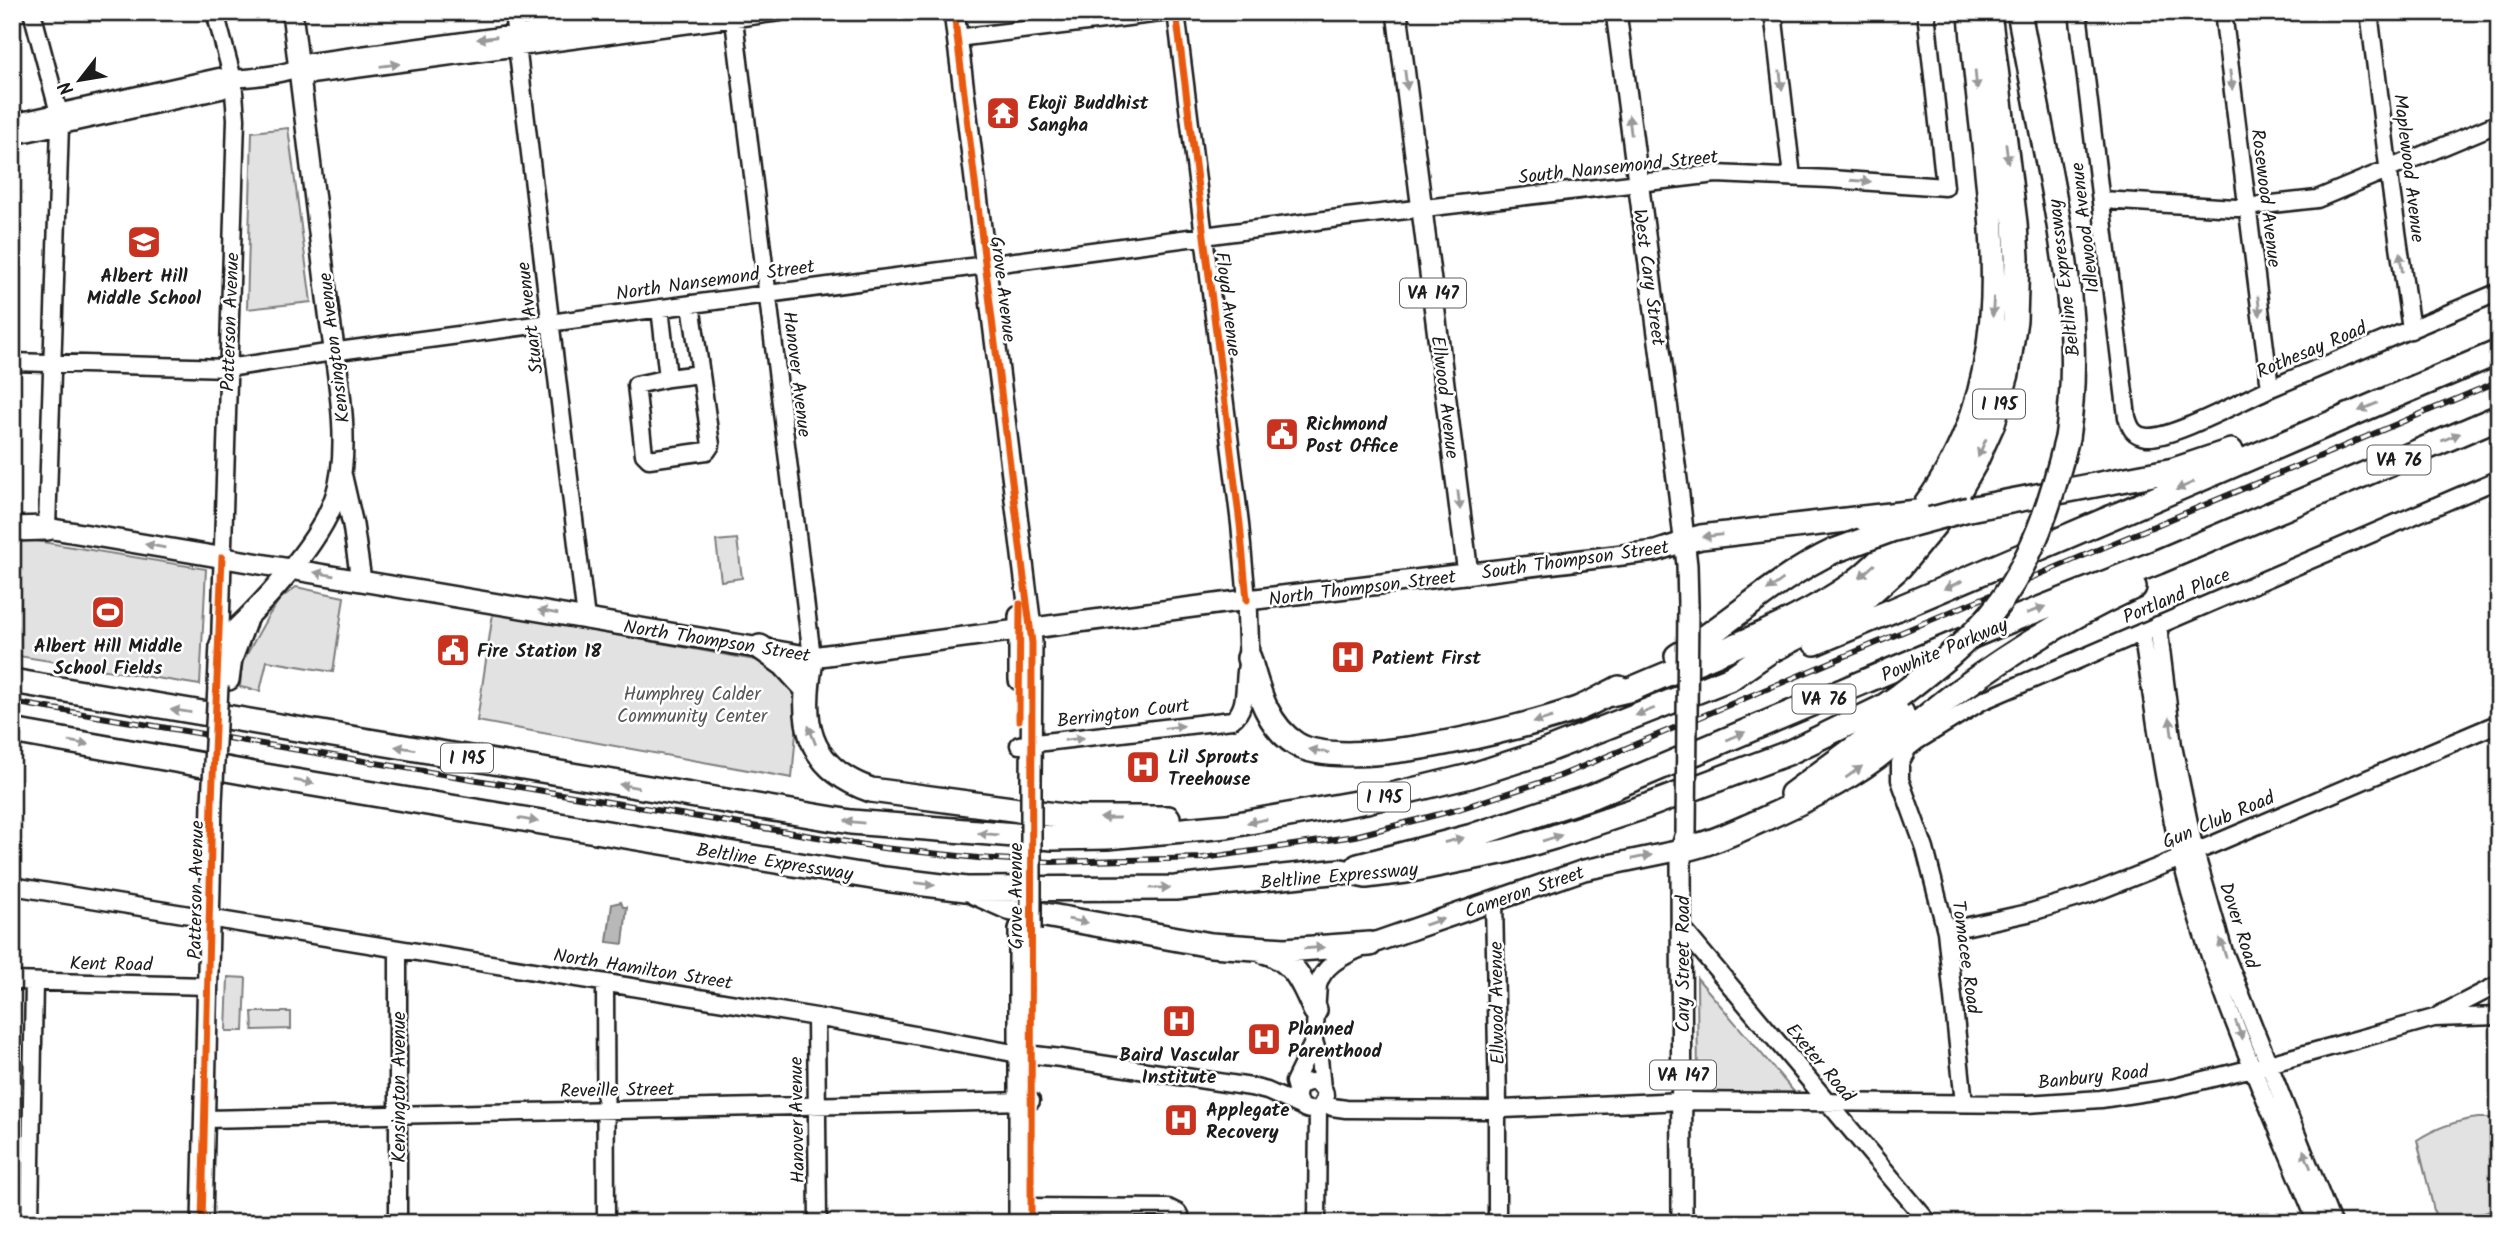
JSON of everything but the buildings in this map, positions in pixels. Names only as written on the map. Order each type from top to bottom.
[{"type":"highway","points":[[1606,695],[1632,688],[1783,623],[1841,592],[1898,541],[1933,495],[1958,452],[1982,387],[1992,337],[1995,282],[1991,211],[1977,95],[1971,12]]},
{"type":"highway","name":"I 195","points":[[12,681],[851,822],[1053,838],[1107,837],[1227,826],[1367,801],[1470,776],[1538,754],[1731,678],[1770,651],[1844,613],[1900,567],[1951,505],[1975,463],[1993,423],[2012,348],[2017,258],[2011,186],[1989,12]]},
{"type":"highway","name":"Beltline Expressway","points":[[12,732],[752,858],[966,889],[1175,888],[1341,871],[1366,876],[1406,871],[1506,851],[1565,834],[1788,753],[1882,707],[1900,704],[1937,679],[2014,581],[2031,548],[2058,477],[2073,402],[2074,370],[2069,296],[2057,212],[2019,12]]},
{"type":"highway","points":[[1731,678],[2054,544],[2315,429],[2499,352]]},
{"type":"highway","name":"Powhite Parkway","points":[[1341,871],[1472,836],[1593,796],[1989,629],[2158,562],[2499,417]]},
{"type":"highway","points":[[1249,658],[1260,695],[1274,724],[1296,744],[1310,750],[1355,753],[1424,747],[1462,740],[1580,708],[1643,677],[1695,645],[1793,572],[1834,551],[1891,530],[1969,509],[2174,470],[2286,433],[2315,429]]},
{"type":"highway","points":[[1681,840],[1708,843],[1813,797],[1878,756],[1959,691],[2073,616],[2251,530],[2299,503]]},
{"type":"highway","points":[[1683,542],[1701,537],[1863,518],[1969,509]]},
{"type":"highway","points":[[12,529],[47,528]]},
{"type":"highway","points":[[760,648],[784,664],[806,688]]},
{"type":"highway","points":[[812,657],[806,688],[806,719],[819,752],[840,777],[872,790],[1078,818],[1171,818],[1227,826]]},
{"type":"highway","points":[[1749,825],[1900,704]]},
{"type":"highway","points":[[966,889],[1012,909],[1211,945],[1285,950],[1370,944]]},
{"type":"highway","points":[[1257,949],[1279,957],[1294,969],[1315,1010]]},
{"type":"main road","name":"Kensington Avenue","points":[[220,644],[291,568],[324,523],[342,476],[344,433],[292,12]]},
{"type":"main road","name":"Grove Avenue","points":[[954,12],[1023,569],[1025,1215]]},
{"type":"main road","name":"Ellwood Avenue","points":[[1397,12],[1468,574]]},
{"type":"main road","name":"West Cary Street","points":[[1616,12],[1686,565],[1681,609],[1681,840]]},
{"type":"main road","points":[[342,476],[361,580]]},
{"type":"main road","name":"North Thompson Street","points":[[47,528],[812,657],[1024,628],[1468,574]]},
{"type":"main road","name":"South Thompson Street","points":[[1468,574],[1656,551],[1683,542]]},
{"type":"main road","name":"Floyd Avenue","points":[[1247,600],[1249,658]]},
{"type":"main road","points":[[223,687],[247,618]]},
{"type":"main road","name":"Patterson Avenue","points":[[202,1223],[212,826],[218,801],[223,687],[220,644]]},
{"type":"main road","name":"Cameron Street","points":[[1370,944],[1584,870],[1681,840]]},
{"type":"main road","name":"Cary Street Road","points":[[1681,840],[1682,1223]]},
{"type":"street","points":[[32,12],[60,119],[47,528]]},
{"type":"street","name":"Patterson Avenue","points":[[215,12],[233,79],[236,119],[220,644]]},
{"type":"street","name":"Stuart Avenue","points":[[513,12],[586,619]]},
{"type":"street","points":[[516,41],[676,12]]},
{"type":"street","points":[[12,123],[60,119],[221,90],[233,79],[299,70],[314,62],[780,12]]},
{"type":"street","points":[[957,38],[1169,12]]},
{"type":"street","name":"Floyd Avenue","points":[[1176,12],[1240,524],[1247,600]]},
{"type":"street","points":[[1773,12],[1792,177]]},
{"type":"street","name":"South Nansemond Street","points":[[1422,209],[1716,174],[1945,187],[1926,12]]},
{"type":"street","name":"Idlewood Avenue","points":[[2078,12],[2127,417],[2130,429],[2137,435]]},
{"type":"street","name":"Rosewood Avenue","points":[[2223,12],[2270,388]]},
{"type":"street","name":"Maplewood Avenue","points":[[2369,12],[2411,330]]},
{"type":"street","name":"Hanover Avenue","points":[[733,15],[812,657]]},
{"type":"street","points":[[12,135],[60,119]]},
{"type":"street","points":[[2102,200],[2246,207],[2317,199],[2499,123]]},
{"type":"street","name":"North Nansemond Street","points":[[12,362],[228,368],[334,351],[1422,209]]},
{"type":"street","name":"Rothesay Road","points":[[2137,435],[2149,438],[2161,435],[2205,418],[2499,292]]},
{"type":"street","points":[[691,304],[701,374],[710,449],[646,458],[636,385],[701,374]]},
{"type":"street","points":[[660,308],[668,378]]},
{"type":"street","name":"Portland Place","points":[[1900,780],[1899,771],[1904,755],[1917,741],[1982,701],[2499,479]]},
{"type":"street","name":"North Thompson Street","points":[[12,522],[47,528]]},
{"type":"street","name":"Dover Road","points":[[2158,625],[2188,855]]},
{"type":"street","name":"Dover Road","points":[[2142,632],[2161,757],[2188,855],[2211,956],[2332,1223]]},
{"type":"street","name":"Floyd Avenue","points":[[1231,720],[1239,715],[1243,708],[1244,672],[1249,658]]},
{"type":"street","name":"Berrington Court","points":[[1025,744],[1231,720]]},
{"type":"street","name":"Gun Club Road","points":[[1946,931],[2028,913],[2088,895],[2499,723]]},
{"type":"street","name":"Tomacee Road","points":[[1900,780],[1925,849],[1946,931],[1964,1103]]},
{"type":"street","name":"North Hamilton Street","points":[[12,886],[816,1017],[1025,1054],[1309,1095],[1332,1107],[1346,1109],[1498,1110],[1683,1101]]},
{"type":"street","name":"Ellwood Avenue","points":[[1494,901],[1497,1223]]},
{"type":"street","name":"Exeter Road","points":[[1682,928],[1929,1223]]},
{"type":"street","points":[[1317,1223],[1309,1095],[1318,985],[1324,972],[1336,961],[1370,944]]},
{"type":"street","name":"Kensington Avenue","points":[[398,951],[398,1223]]},
{"type":"street","name":"Kent Road","points":[[12,981],[208,986]]},
{"type":"street","points":[[30,1223],[34,982]]},
{"type":"street","points":[[605,983],[606,1223]]},
{"type":"street","points":[[2434,1018],[2495,986],[2498,1016]]},
{"type":"street","name":"Banbury Road","points":[[1683,1101],[2027,1104],[2101,1099],[2172,1088],[2434,1018],[2498,1016]]},
{"type":"street","name":"Hanover Avenue","points":[[816,1017],[818,1223]]},
{"type":"street","points":[[1309,1095],[1319,1058],[1314,1041]]},
{"type":"street","name":"Dover Road","points":[[2261,1066],[2317,1223]]},
{"type":"street","name":"North Hamilton Street","points":[[1267,1091],[1309,1095]]},
{"type":"street","name":"Reveille Street","points":[[205,1119],[1025,1101]]},
{"type":"street","points":[[1025,1215],[1168,1208],[1180,1218]]},
{"type":"green space","points":[[288,128],[311,302],[247,309],[252,132]]},
{"type":"green space","points":[[737,539],[742,578],[721,581],[716,541]]},
{"type":"green space","name":"Albert Hill Middle School Fields","points":[[30,540],[206,569],[200,685],[12,655],[12,541]]},
{"type":"green space","points":[[296,587],[344,597],[333,672],[267,661],[260,691],[240,687],[242,663],[267,618],[280,599]]},
{"type":"green space","name":"Humphrey Calder Community Center","points":[[493,613],[766,662],[794,686],[799,699],[792,778],[477,721]]},
{"type":"green space","points":[[228,977],[246,978],[244,1031],[226,1031]]},
{"type":"green space","points":[[1697,978],[1795,1093],[1698,1093]]},
{"type":"green space","points":[[252,1012],[291,1012],[291,1029],[253,1030]]},
{"type":"green space","points":[[2478,1118],[2499,1118],[2499,1208],[2455,1223],[2437,1223],[2417,1140],[2446,1125]]},
{"type":"shaded area","points":[[621,902],[623,907],[627,907],[623,944],[607,942],[612,904]]},
{"type":"railway","points":[[12,702],[883,848],[1051,862],[1204,858],[1355,836],[1459,809],[1560,776],[2499,381]]},
{"type":"cycle path","points":[[954,12],[1032,643],[1031,1223]]},
{"type":"cycle path","points":[[1176,12],[1240,524],[1247,600]]},
{"type":"cycle path","points":[[202,1223],[212,802],[222,557]]},
{"type":"cycle path","points":[[1019,720],[1020,604]]},
{"type":"place","name":"Ekoji Buddhist Sangha","points":[[1003,113]]},
{"type":"place","name":"Albert Hill Middle School","points":[[144,242]]},
{"type":"place","name":"Richmond Post Office","points":[[1282,434]]},
{"type":"place","name":"Albert Hill Middle School Fields","points":[[108,612]]},
{"type":"place","name":"Fire Station 18","points":[[453,650]]},
{"type":"place","name":"Patient First","points":[[1348,657]]},
{"type":"place","name":"Lil Sprouts Treehouse","points":[[1143,767]]},
{"type":"place","name":"Baird Vascular Institute","points":[[1179,1021]]},
{"type":"place","name":"Planned Parenthood","points":[[1264,1039]]},
{"type":"place","name":"Applegate Recovery","points":[[1181,1120]]}]
